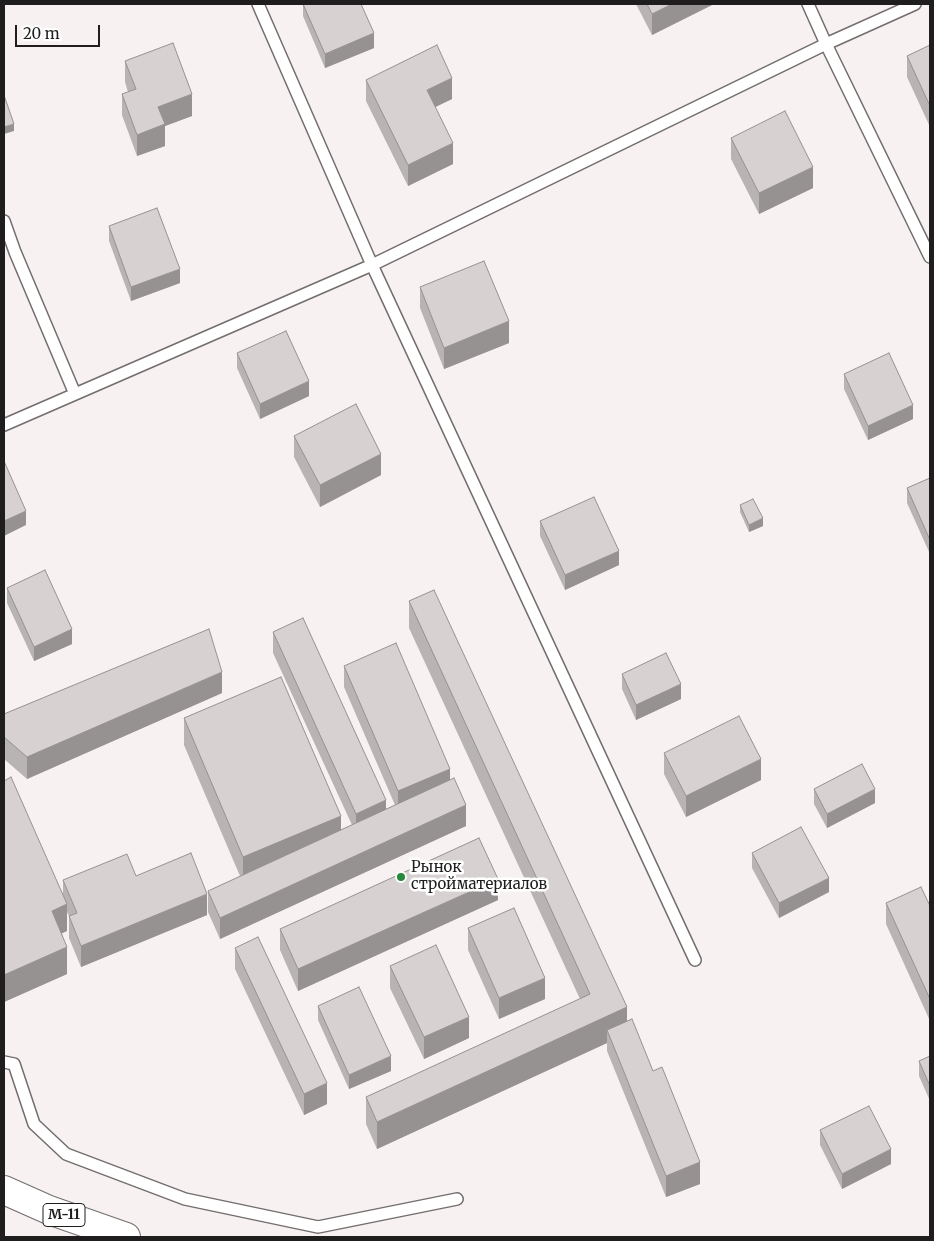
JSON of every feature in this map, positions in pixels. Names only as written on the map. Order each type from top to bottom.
[{"type":"main road","name":"М-11","points":[[4,1190],[48,1210],[126,1237]]},
{"type":"lane","points":[[258,4],[372,265],[695,960]]},
{"type":"lane","points":[[808,4],[930,257]]},
{"type":"lane","points":[[4,425],[372,265],[826,44],[915,4]]},
{"type":"lane","points":[[4,220],[15,252],[75,394]]},
{"type":"lane","points":[[4,1062],[14,1064],[34,1124],[66,1154],[185,1199],[318,1227],[457,1199]]},
{"type":"building","points":[[303,4],[361,4],[374,33],[325,54]]},
{"type":"building","points":[[647,4],[672,4],[652,14]]},
{"type":"building","points":[[173,43],[192,94],[158,107],[165,124],[137,135],[122,94],[136,89],[125,61]]},
{"type":"building","points":[[437,45],[452,78],[427,90],[453,143],[408,165],[366,80]]},
{"type":"building","points":[[930,45],[930,106],[907,56]]},
{"type":"building","points":[[4,99],[14,124],[4,127]]},
{"type":"building","points":[[785,111],[813,167],[759,193],[731,138]]},
{"type":"building","points":[[157,208],[180,269],[131,287],[109,226]]},
{"type":"building","points":[[484,261],[509,321],[444,348],[420,287]]},
{"type":"building","points":[[286,331],[309,381],[260,404],[237,353]]},
{"type":"building","points":[[889,353],[913,405],[868,426],[844,374]]},
{"type":"building","points":[[356,404],[381,454],[320,485],[294,436]]},
{"type":"building","points":[[4,461],[26,511],[4,521]]},
{"type":"building","points":[[930,478],[930,540],[907,488]]},
{"type":"building","points":[[594,497],[619,551],[565,575],[540,521]]},
{"type":"building","points":[[753,499],[763,518],[749,525],[740,505]]},
{"type":"building","points":[[45,570],[72,629],[34,647],[7,588]]},
{"type":"building","points":[[434,590],[627,1007],[377,1122],[366,1097],[590,994],[409,601]]},
{"type":"building","points":[[303,618],[386,800],[356,814],[273,632]]},
{"type":"building","points":[[209,629],[222,672],[27,757],[4,737],[4,714]]},
{"type":"building","points":[[396,643],[450,769],[398,791],[344,666]]},
{"type":"building","points":[[666,653],[681,684],[636,705],[622,674]]},
{"type":"building","points":[[281,677],[341,816],[243,857],[184,718]]},
{"type":"building","points":[[739,716],[761,759],[686,796],[664,753]]},
{"type":"building","points":[[862,764],[875,789],[827,814],[814,789]]},
{"type":"building","points":[[11,777],[67,904],[52,911],[67,947],[4,975],[4,781]]},
{"type":"building","points":[[454,778],[466,805],[220,918],[208,891]]},
{"type":"building","points":[[801,827],[829,878],[779,903],[752,853]]},
{"type":"building","points":[[479,838],[498,879],[298,969],[280,929]]},
{"type":"building","points":[[191,853],[207,894],[81,946],[69,916],[77,913],[63,880],[127,854],[136,876]]},
{"type":"building","points":[[921,887],[930,906],[930,999],[886,903]]},
{"type":"building","points":[[514,908],[545,978],[499,998],[468,928]]},
{"type":"building","points":[[258,937],[327,1083],[304,1094],[235,948]]},
{"type":"building","points":[[436,945],[469,1017],[424,1037],[390,966]]},
{"type":"building","points":[[359,987],[391,1056],[349,1075],[318,1006]]},
{"type":"building","points":[[632,1019],[653,1071],[662,1067],[700,1162],[666,1176],[607,1030]]},
{"type":"building","points":[[930,1056],[930,1086],[919,1061]]},
{"type":"building","points":[[869,1106],[891,1149],[842,1174],[820,1130]]},
{"type":"place","name":"Рынок стройматериалов","points":[[401,877]]}]
